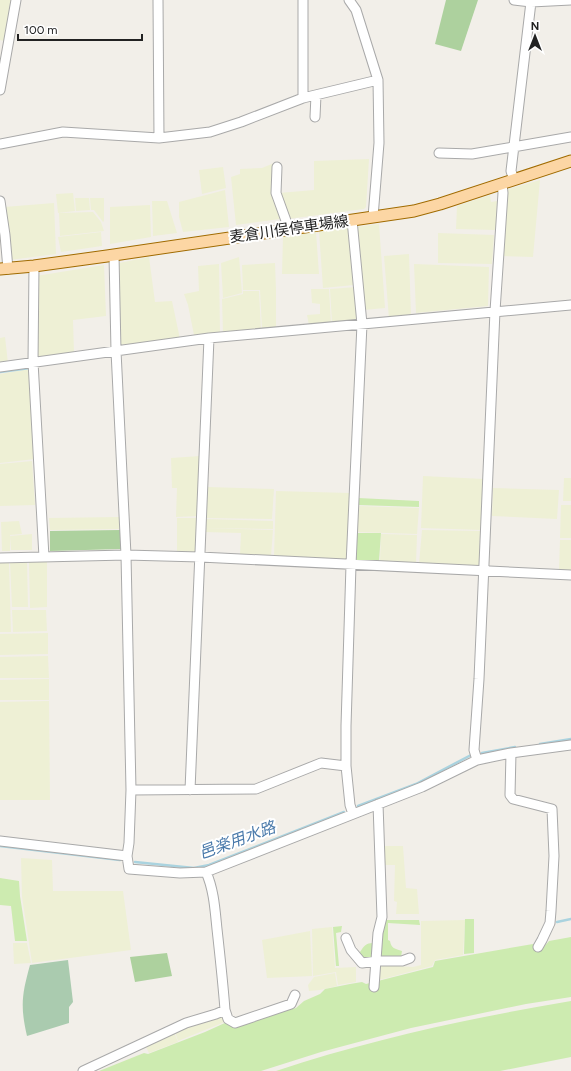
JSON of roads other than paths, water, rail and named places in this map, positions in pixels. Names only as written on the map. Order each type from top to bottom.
[{"type":"main road","name":"麦倉川俣停車場線","points":[[4,269],[114,255],[414,211],[571,161]]},
{"type":"street","points":[[0,90],[16,0]]},
{"type":"street","points":[[158,0],[160,138]]},
{"type":"street","points":[[303,0],[303,98]]},
{"type":"street","points":[[349,0],[356,10],[378,80],[379,143],[373,217]]},
{"type":"street","points":[[514,0],[531,2],[571,0]]},
{"type":"street","points":[[514,180],[511,171],[531,2]]},
{"type":"street","points":[[0,144],[63,132],[160,138],[210,132],[241,122],[276,107],[303,98],[378,80]]},
{"type":"street","points":[[315,117],[316,95]]},
{"type":"street","points":[[439,153],[472,154],[571,137]]},
{"type":"street","points":[[277,167],[276,193],[289,229]]},
{"type":"street","points":[[477,760],[474,750],[479,680],[495,311],[503,193],[502,184]]},
{"type":"street","points":[[0,201],[5,235],[4,269]]},
{"type":"street","points":[[352,220],[362,324],[351,565],[346,766],[350,805],[353,814]]},
{"type":"street","points":[[114,255],[116,351],[126,555],[131,790],[129,843],[127,856],[129,869],[180,873],[206,872],[422,787],[477,760],[511,753],[571,745]]},
{"type":"street","points":[[34,266],[33,362],[44,557]]},
{"type":"street","points":[[0,367],[209,338],[571,305]]},
{"type":"street","points":[[190,790],[209,338]]},
{"type":"street","points":[[0,558],[126,555],[200,557],[571,575]]},
{"type":"street","points":[[511,753],[510,795],[513,799],[552,809],[554,856],[550,923],[538,947]]},
{"type":"street","points":[[131,790],[256,789],[321,763],[346,766]]},
{"type":"street","points":[[374,987],[378,933],[382,917],[378,804]]},
{"type":"street","points":[[0,841],[127,856]]},
{"type":"street","points":[[206,872],[213,893],[225,1010],[228,1020],[235,1023],[291,1004],[295,995]]},
{"type":"street","points":[[346,938],[351,950],[362,963],[377,961],[402,961],[410,958]]},
{"type":"street","points":[[83,1071],[186,1023],[225,1010]]},
{"type":"waterway","points":[[0,372],[30,368]]},
{"type":"waterway","name":"邑楽用水路","points":[[540,744],[571,739]]},
{"type":"waterway","name":"邑楽用水路","points":[[482,753],[515,747]]},
{"type":"waterway","name":"邑楽用水路","points":[[358,806],[416,784],[471,755]]},
{"type":"waterway","name":"邑楽用水路","points":[[135,862],[194,868],[209,865],[344,812]]},
{"type":"waterway","name":"邑楽用水路","points":[[0,846],[120,860]]},
{"type":"waterway","points":[[557,922],[571,919]]}]
